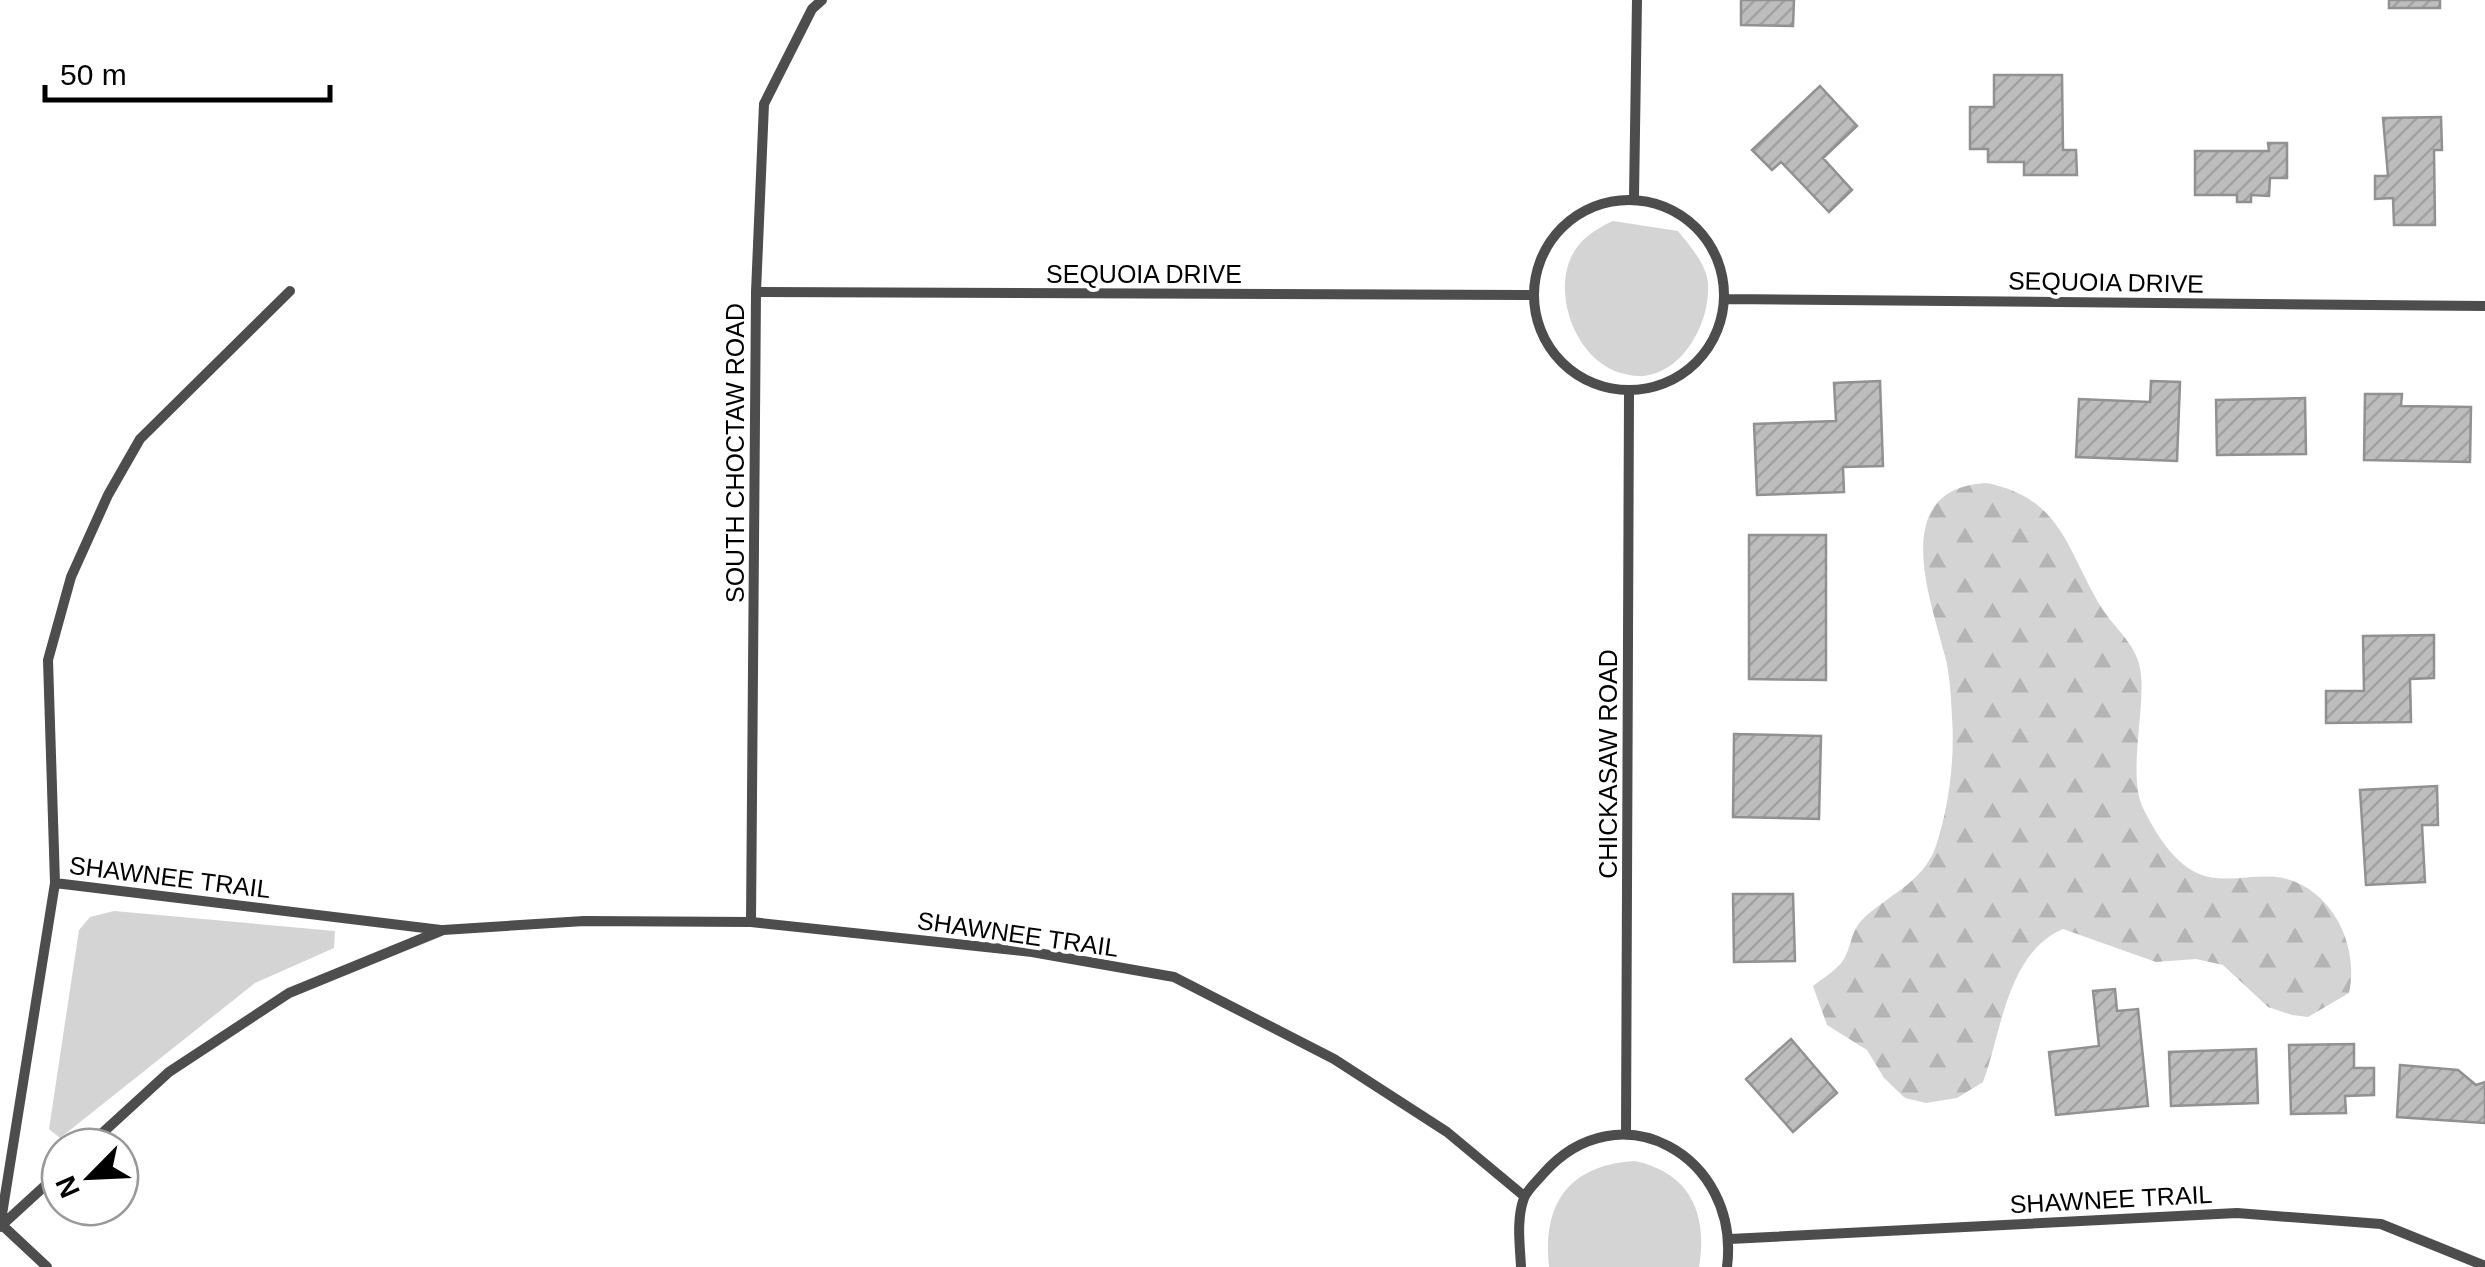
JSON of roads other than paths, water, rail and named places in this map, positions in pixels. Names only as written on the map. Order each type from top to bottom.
[{"type":"street","name":"SOUTH CHOCTAW ROAD","points":[[751,922],[756,292],[764,104],[812,8],[822,0]]},
{"type":"street","points":[[1634,197],[1636,0]]},
{"type":"street","points":[[1634,197],[1676,209],[1716,252],[1726,299],[1716,341],[1686,374],[1629,393],[1578,378],[1544,343],[1532,295],[1546,243],[1588,206],[1634,197]]},
{"type":"street","points":[[55,882],[48,660],[71,577],[108,495],[140,439],[290,291]]},
{"type":"street","name":"SEQUOIA DRIVE","points":[[756,292],[1532,295]]},
{"type":"street","name":"SEQUOIA DRIVE","points":[[1726,299],[2485,306]]},
{"type":"street","name":"CHICKASAW ROAD","points":[[1626,1135],[1629,393]]},
{"type":"street","name":"SHAWNEE TRAIL","points":[[1,1226],[55,882],[443,930],[584,921],[751,922],[1032,952],[1174,977],[1334,1059],[1447,1132],[1524,1196]]},
{"type":"street","name":"SHAWNEE TRAIL","points":[[109,1127],[169,1072],[289,993],[443,930]]},
{"type":"street","points":[[1521,1267],[1518,1227],[1524,1196],[1554,1160],[1595,1138],[1626,1135],[1662,1142],[1700,1167],[1722,1200],[1730,1238],[1726,1267]]},
{"type":"street","points":[[40,1190],[1,1226],[47,1267]]},
{"type":"street","name":"SHAWNEE TRAIL","points":[[1730,1238],[2237,1213],[2381,1224],[2485,1266]]}]
